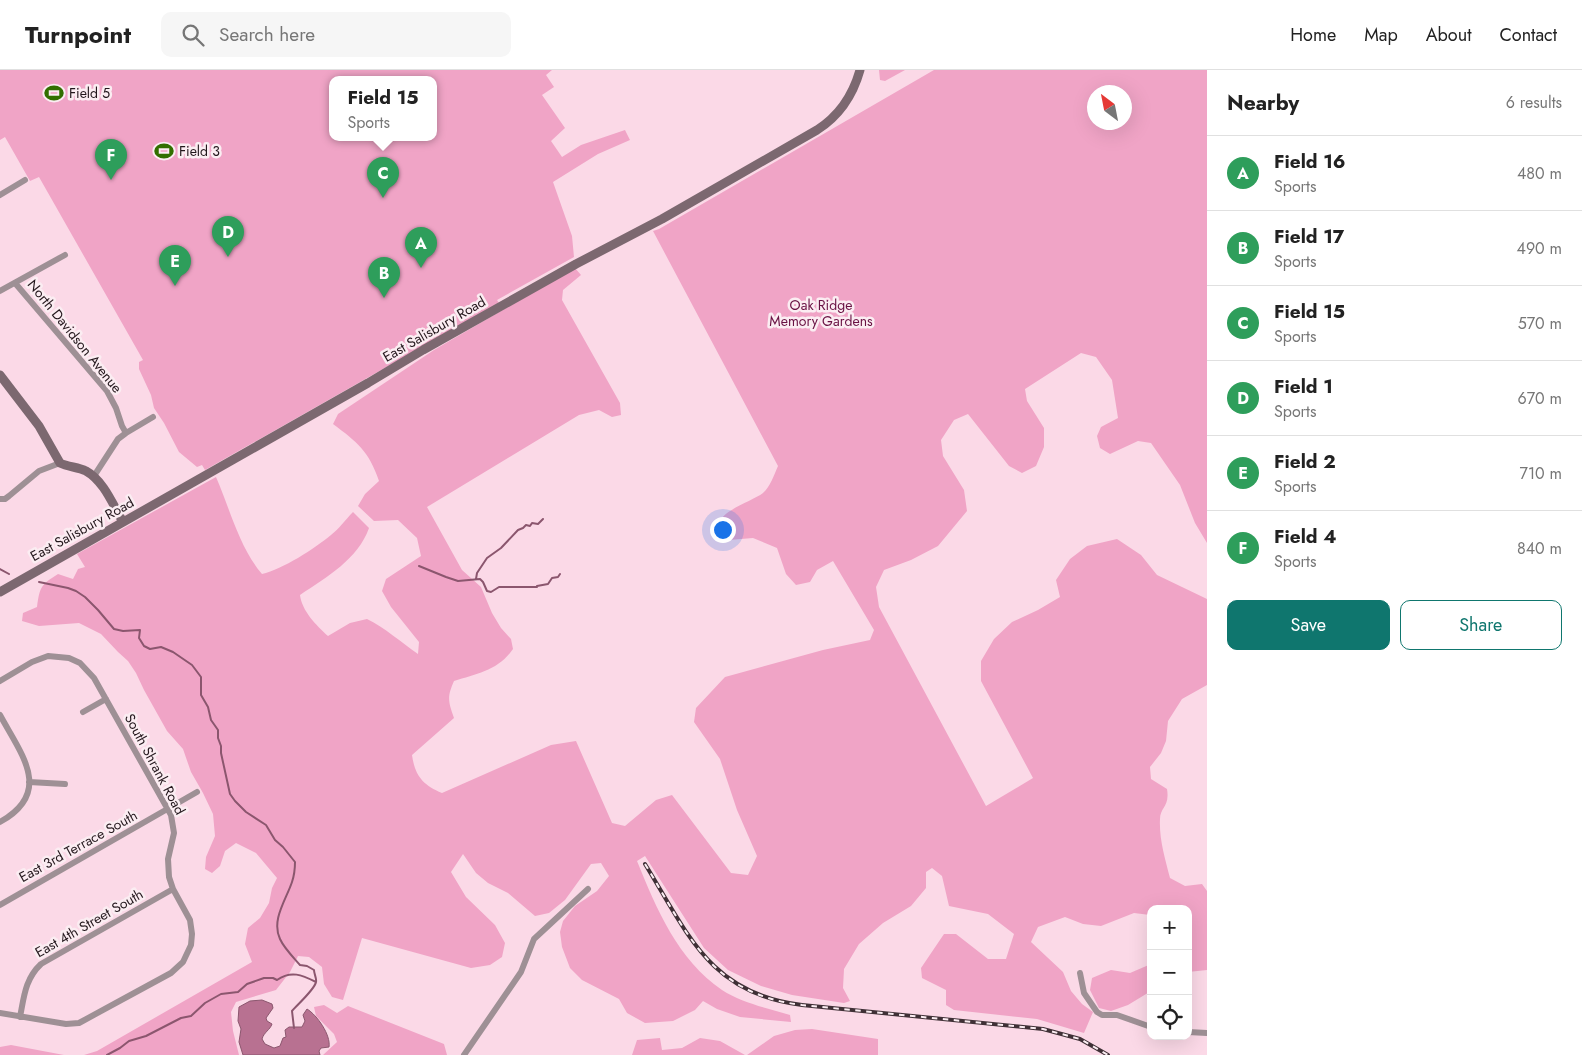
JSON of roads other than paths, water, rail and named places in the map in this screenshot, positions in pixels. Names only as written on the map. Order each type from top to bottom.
[{"type":"street","name":"East Salisbury Road","points":[[0,592],[375,380],[423,350],[576,264],[662,219],[817,130],[835,116],[844,105],[853,90],[860,70]]},
{"type":"street","points":[[0,195],[25,180]]},
{"type":"street","points":[[0,292],[65,255]]},
{"type":"street","name":"North Davidson Avenue","points":[[15,283],[107,391],[126,433]]},
{"type":"street","points":[[0,375],[39,426],[60,463]]},
{"type":"street","points":[[94,476],[118,440],[153,417]]},
{"type":"street","points":[[0,499],[5,499],[39,471],[60,463],[94,476],[102,484],[123,522]]},
{"type":"street","name":"South Shrank Road","points":[[0,680],[40,658],[48,656],[69,658],[80,663],[90,672],[168,810],[174,826],[174,838],[168,866],[169,877],[173,889],[190,920],[192,934],[188,953],[183,962],[171,973],[79,1023],[66,1024],[20,1017]]},
{"type":"street","points":[[83,712],[106,699]]},
{"type":"street","points":[[0,715],[25,759],[29,770],[30,782],[29,790],[18,810],[0,822]]},
{"type":"street","points":[[30,782],[65,784]]},
{"type":"street","name":"East 3rd Terrace South","points":[[0,905],[197,792]]},
{"type":"street","name":"East 4th Street South","points":[[20,1017],[26,986],[33,972],[41,964],[173,889]]},
{"type":"street","points":[[464,1055],[521,972],[534,939],[588,889]]},
{"type":"street","points":[[1080,973],[1084,993],[1096,1012],[1102,1015],[1117,1015],[1147,1026]]},
{"type":"street","points":[[0,1013],[20,1017]]},
{"type":"street","points":[[1192,1032],[1207,1033]]},
{"type":"waterway","points":[[476,579],[477,573],[487,558],[501,548],[518,530],[526,525],[530,526],[532,523],[538,524],[543,519]]},
{"type":"waterway","points":[[419,566],[458,581],[480,579],[487,591],[491,592],[499,587],[537,587],[548,584],[552,578],[558,577],[560,574]]},
{"type":"waterway","points":[[0,569],[9,574]]},
{"type":"waterway","points":[[39,582],[76,591],[85,597],[114,629],[123,631],[140,630],[139,638],[144,646],[150,649],[161,647],[173,652],[192,665],[201,677],[201,695],[208,707],[211,720],[218,730],[230,794],[246,812],[266,825],[275,840],[295,862],[293,880],[278,917],[278,932],[284,946],[300,965],[314,970],[316,981],[313,989],[292,1011],[294,1028]]},
{"type":"waterway","points":[[107,1055],[129,1041],[146,1036],[181,1018],[191,1016],[205,1003],[221,994],[238,992],[247,984],[264,978],[277,980],[292,974],[306,977],[316,982]]},
{"type":"railway","points":[[645,864],[689,936],[705,957],[723,974],[745,988],[771,999],[802,1005],[1043,1029],[1080,1039],[1108,1055]]},
{"type":"place","name":"Field 5","points":[[54,93]]},
{"type":"place","name":"Field 3","points":[[164,151]]},
{"type":"place","name":"Field 4","points":[[111,180]]},
{"type":"place","name":"Field 15","points":[[383,198]]},
{"type":"place","name":"Field 1","points":[[228,257]]},
{"type":"place","name":"Field 16","points":[[421,268]]},
{"type":"place","name":"Field 2","points":[[175,286]]},
{"type":"place","name":"Field 17","points":[[384,298]]},
{"type":"park label","name":"Oak Ridge Memory Gardens","points":[[821,314]]}]
